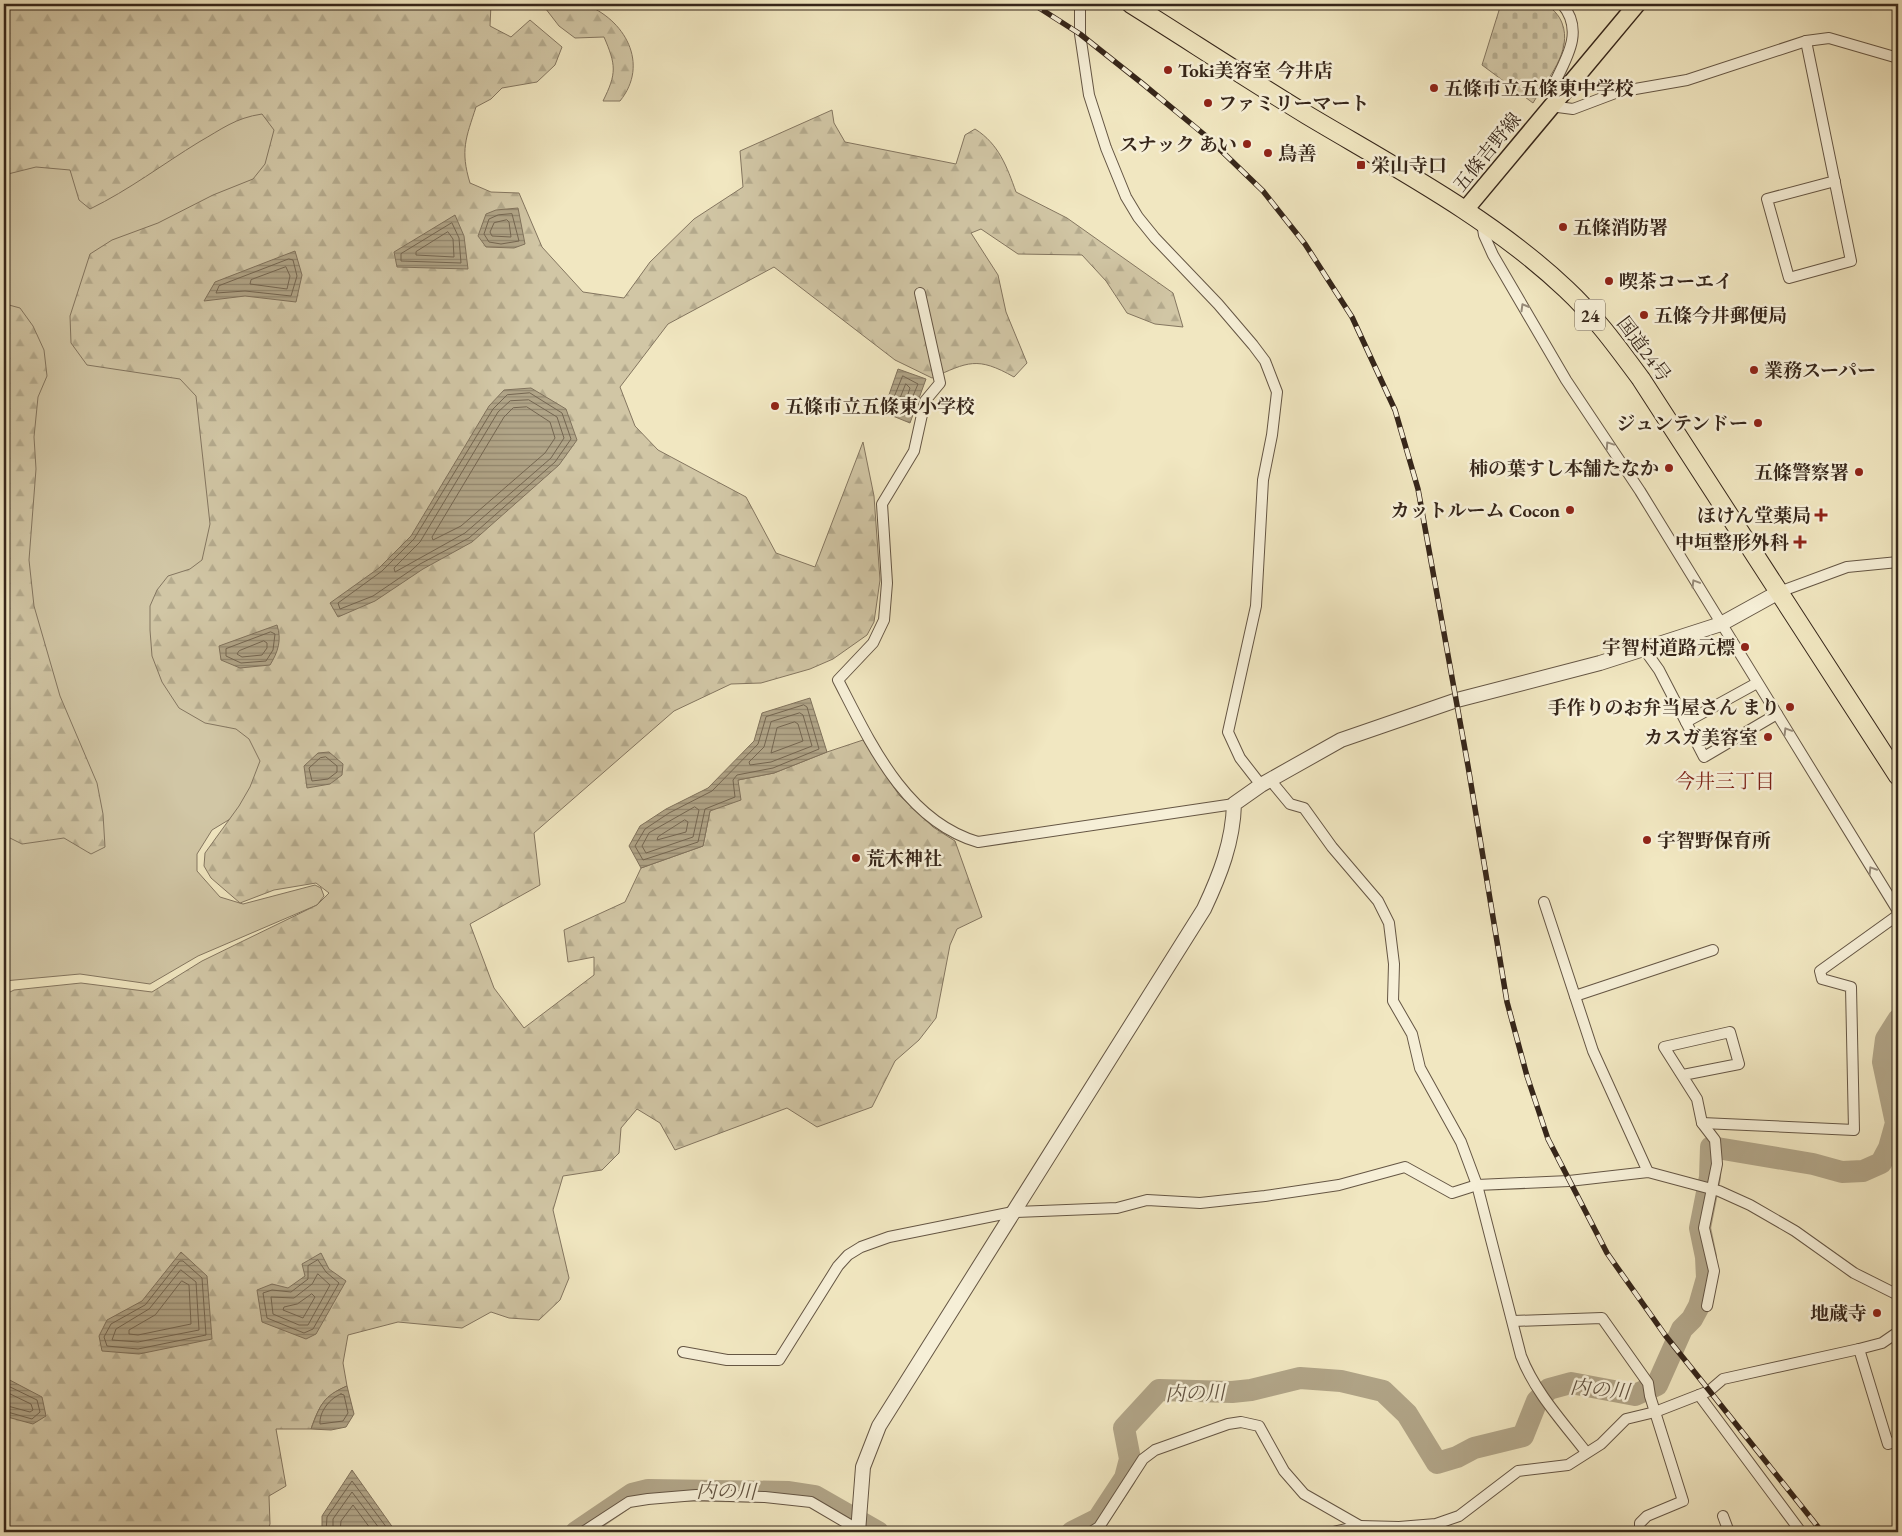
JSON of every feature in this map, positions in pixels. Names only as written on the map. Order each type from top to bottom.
[{"type":"highway","name":"国道24号","points":[[1131,4],[1256,84],[1465,210],[1514,245],[1566,289],[1606,332],[1641,379],[1898,776]]},
{"type":"main road","name":"五條吉野線","points":[[1465,210],[1554,101],[1637,4]]},
{"type":"street","points":[[1080,4],[1080,34],[1088,95],[1106,148],[1126,197],[1138,217],[1155,238],[1218,304],[1257,350],[1265,361],[1277,392],[1272,435],[1263,480],[1256,606],[1228,732],[1240,758],[1290,804],[1304,808],[1332,847],[1378,901],[1389,923],[1394,964],[1393,1001],[1412,1034],[1420,1068],[1461,1142],[1477,1185],[1521,1356],[1529,1376],[1540,1390],[1545,1401],[1586,1452]]},
{"type":"street","points":[[1562,4],[1571,17],[1574,35],[1570,52],[1553,86],[1554,101],[1573,109],[1618,92],[1687,80],[1806,41],[1829,38],[1841,40],[1898,58]]},
{"type":"street","points":[[1806,41],[1835,181],[1851,261],[1789,278],[1767,199],[1835,181]]},
{"type":"street","points":[[1482,223],[1484,235],[1493,255],[1566,380],[1640,491],[1898,911]]},
{"type":"street","points":[[920,293],[940,384],[925,402],[914,451],[882,504],[887,583],[884,620],[873,643],[838,680],[868,737],[902,790],[936,823],[960,837],[978,842],[1234,804],[1317,751],[1341,740],[1457,700],[1600,663],[1721,624],[1779,592],[1847,567],[1898,562]]},
{"type":"street","points":[[1644,649],[1658,670],[1704,758],[1777,714]]},
{"type":"street","points":[[1686,722],[1758,682]]},
{"type":"street","points":[[858,1530],[858,1508],[863,1467],[879,1426],[1204,909],[1222,870],[1234,827],[1234,804]]},
{"type":"street","points":[[1544,902],[1593,1051],[1648,1172]]},
{"type":"street","points":[[1702,1123],[1854,1130],[1851,987],[1822,979],[1820,971],[1898,915]]},
{"type":"street","points":[[1575,996],[1713,950]]},
{"type":"street","points":[[1682,1075],[1739,1064],[1730,1032],[1664,1046],[1682,1075],[1698,1099],[1702,1123],[1715,1140],[1717,1164],[1704,1228],[1714,1271],[1707,1306]]},
{"type":"street","points":[[684,1352],[727,1360],[780,1360],[838,1266],[848,1255],[861,1247],[888,1237],[1013,1212],[1117,1208],[1147,1200],[1200,1203],[1265,1196],[1340,1185],[1405,1167],[1452,1193],[1477,1185],[1568,1180],[1648,1172],[1712,1190],[1750,1206],[1795,1231],[1854,1273],[1898,1295]]},
{"type":"street","points":[[1513,1321],[1602,1318],[1648,1383],[1650,1396],[1683,1501],[1647,1516],[1640,1523],[1640,1532]]},
{"type":"street","points":[[1333,1532],[1360,1526],[1399,1527],[1436,1524],[1459,1516],[1518,1471],[1568,1465],[1601,1444],[1626,1419],[1655,1412],[1709,1391],[1723,1379],[1859,1350],[1882,1342],[1898,1332]]},
{"type":"street","points":[[1859,1350],[1888,1444],[1898,1441]]},
{"type":"street","points":[[1699,1395],[1801,1532]]},
{"type":"street","points":[[1091,1532],[1099,1527],[1143,1459],[1155,1450],[1210,1429],[1241,1422],[1259,1426],[1284,1471],[1304,1494],[1360,1526]]},
{"type":"street","points":[[583,1532],[629,1502],[648,1498],[696,1495],[764,1497],[811,1502],[858,1530]]},
{"type":"street","points":[[1723,1516],[1729,1532]]},
{"type":"green space","points":[[569,2],[584,4],[599,11],[611,20],[621,32],[629,44],[633,58],[633,72],[629,87],[620,101],[603,101],[613,76],[613,62],[604,37],[575,38],[559,26],[542,4]]},
{"type":"green space","points":[[1528,2],[1543,4],[1555,12],[1562,23],[1564,44],[1561,54],[1551,75],[1533,103],[1482,65],[1501,4]]},
{"type":"green space","points":[[4,4],[491,4],[490,26],[511,37],[530,20],[562,47],[555,65],[537,82],[502,88],[491,99],[476,107],[469,127],[465,153],[470,183],[491,192],[519,193],[542,247],[583,292],[624,298],[650,262],[694,219],[743,187],[740,151],[832,110],[834,123],[845,142],[956,164],[965,135],[975,129],[996,149],[1016,192],[1067,218],[1173,293],[1183,327],[1155,324],[1127,313],[1106,281],[1082,255],[1018,254],[981,229],[971,233],[998,275],[1006,312],[1027,363],[1014,377],[991,366],[973,364],[955,368],[932,378],[895,360],[774,267],[668,324],[620,387],[635,426],[658,450],[746,497],[776,553],[815,567],[863,442],[874,496],[880,580],[874,622],[867,635],[833,659],[810,669],[761,683],[731,684],[674,711],[534,833],[540,885],[470,924],[494,988],[524,1028],[594,975],[594,957],[568,962],[564,930],[625,902],[641,868],[703,846],[710,811],[738,780],[774,773],[863,740],[899,795],[933,827],[955,841],[982,917],[957,929],[950,945],[936,1018],[919,1040],[895,1061],[872,1107],[817,1127],[787,1108],[675,1150],[660,1123],[637,1109],[621,1128],[619,1153],[602,1170],[563,1176],[553,1210],[569,1278],[560,1300],[539,1320],[509,1318],[491,1312],[462,1328],[398,1322],[348,1335],[343,1363],[347,1386],[333,1394],[323,1403],[311,1429],[276,1429],[286,1486],[269,1496],[270,1524],[267,1532],[4,1532],[4,995],[14,990],[81,983],[152,992],[202,961],[317,905],[329,893],[316,883],[274,890],[240,903],[211,878],[204,866],[205,853],[239,806],[250,787],[260,761],[249,739],[236,729],[205,723],[179,708],[162,682],[152,656],[150,606],[157,590],[168,576],[190,569],[202,560],[210,524],[196,396],[180,379],[87,365],[71,343],[70,316],[90,254],[112,240],[158,223],[213,195],[253,179],[265,164],[274,130],[262,114],[236,121],[199,142],[118,194],[90,209],[79,200],[70,170],[36,167],[4,175]]},
{"type":"green space","points":[[265,105],[287,124],[198,366],[272,735],[245,810],[212,830],[197,854],[197,871],[220,897],[243,904],[315,885],[321,888],[324,896],[317,905],[198,956],[150,984],[80,974],[4,981],[4,146]]},
{"type":"green space","points":[[9,305],[20,308],[33,326],[44,350],[47,376],[38,397],[34,437],[36,469],[29,560],[34,606],[60,696],[97,783],[103,814],[105,847],[91,854],[64,838],[22,844],[4,835],[4,307]]},
{"type":"water","points":[[518,208],[525,244],[514,248],[486,247],[478,236],[486,214],[496,210]]},
{"type":"water","points":[[455,215],[464,236],[468,269],[397,267],[394,252]]},
{"type":"water","points":[[295,251],[302,275],[296,302],[245,296],[204,301],[215,282]]},
{"type":"water","points":[[898,369],[926,379],[910,423],[883,412]]},
{"type":"water","points":[[531,388],[566,409],[577,440],[559,465],[472,542],[423,569],[375,601],[338,617],[330,603],[379,568],[411,536],[489,406],[504,390]]},
{"type":"water","points":[[277,625],[278,646],[270,665],[240,668],[221,660],[219,646]]},
{"type":"water","points":[[810,698],[827,752],[774,773],[738,780],[741,800],[710,811],[703,846],[641,868],[629,846],[640,826],[666,809],[708,788],[754,741],[762,713]]},
{"type":"water","points":[[329,752],[343,764],[342,775],[330,784],[307,788],[304,766],[318,753]]},
{"type":"water","points":[[181,1252],[207,1276],[212,1339],[139,1354],[102,1351],[99,1336],[107,1320],[142,1301]]},
{"type":"water","points":[[321,1253],[329,1269],[346,1281],[316,1334],[306,1339],[262,1322],[257,1290],[272,1284],[288,1288],[305,1276],[302,1264]]},
{"type":"water","points":[[4,1377],[42,1397],[46,1416],[33,1424],[4,1416]]},
{"type":"water","points":[[347,1386],[354,1414],[346,1427],[331,1430],[311,1429],[323,1402]]},
{"type":"water","points":[[352,1470],[396,1532],[322,1532],[322,1516]]},
{"type":"waterway","name":"内の川","points":[[1072,1532],[1098,1519],[1125,1478],[1130,1459],[1124,1428],[1159,1390],[1232,1392],[1251,1390],[1300,1378],[1341,1381],[1383,1391],[1407,1414],[1437,1463],[1457,1457],[1474,1448],[1523,1436],[1537,1401],[1549,1389],[1571,1383],[1635,1395],[1657,1385],[1682,1329],[1692,1319],[1699,1306],[1707,1278],[1706,1257],[1700,1228],[1710,1177],[1711,1147],[1813,1164],[1842,1172],[1863,1171],[1881,1163],[1889,1148],[1896,1123],[1883,1062],[1886,1039],[1898,1020]]},
{"type":"waterway","name":"内の川","points":[[576,1532],[632,1494],[648,1490],[789,1492],[815,1496],[878,1532]]},
{"type":"railway","points":[[1033,4],[1080,34],[1143,84],[1206,136],[1263,191],[1305,244],[1352,317],[1395,410],[1418,489],[1468,766],[1507,1002],[1527,1076],[1548,1139],[1607,1253],[1665,1335],[1822,1532]]},
{"type":"place","name":"Toki美容室 今井店","points":[[1168,70]]},
{"type":"place","name":"五條市立五條東中学校","points":[[1434,88]]},
{"type":"place","name":"ファミリーマート","points":[[1208,103]]},
{"type":"place","name":"スナック あい","points":[[1247,144]]},
{"type":"place","name":"鳥善","points":[[1268,153]]},
{"type":"place","name":"栄山寺口","points":[[1361,165]]},
{"type":"place","name":"五條消防署","points":[[1563,227]]},
{"type":"place","name":"喫茶コーエイ","points":[[1609,281]]},
{"type":"place","name":"五條今井郵便局","points":[[1644,315]]},
{"type":"place","name":"業務スーパー","points":[[1754,370]]},
{"type":"place","name":"五條市立五條東小学校","points":[[775,406]]},
{"type":"place","name":"ジュンテンドー","points":[[1758,423]]},
{"type":"place","name":"柿の葉すし本舗たなか","points":[[1669,468]]},
{"type":"place","name":"五條警察署","points":[[1859,472]]},
{"type":"place","name":"カットルーム Cocon","points":[[1570,510]]},
{"type":"place","name":"ほけん堂薬局","points":[[1821,515]]},
{"type":"place","name":"中垣整形外科","points":[[1800,542]]},
{"type":"place","name":"宇智村道路元標","points":[[1745,647]]},
{"type":"place","name":"手作りのお弁当屋さん まり","points":[[1790,707]]},
{"type":"place","name":"カスガ美容室","points":[[1768,737]]},
{"type":"place","name":"宇智野保育所","points":[[1647,840]]},
{"type":"place","name":"荒木神社","points":[[856,858]]},
{"type":"place","name":"地蔵寺","points":[[1877,1313]]},
{"type":"district","name":"今井三丁目","points":[[1725,781]]}]
